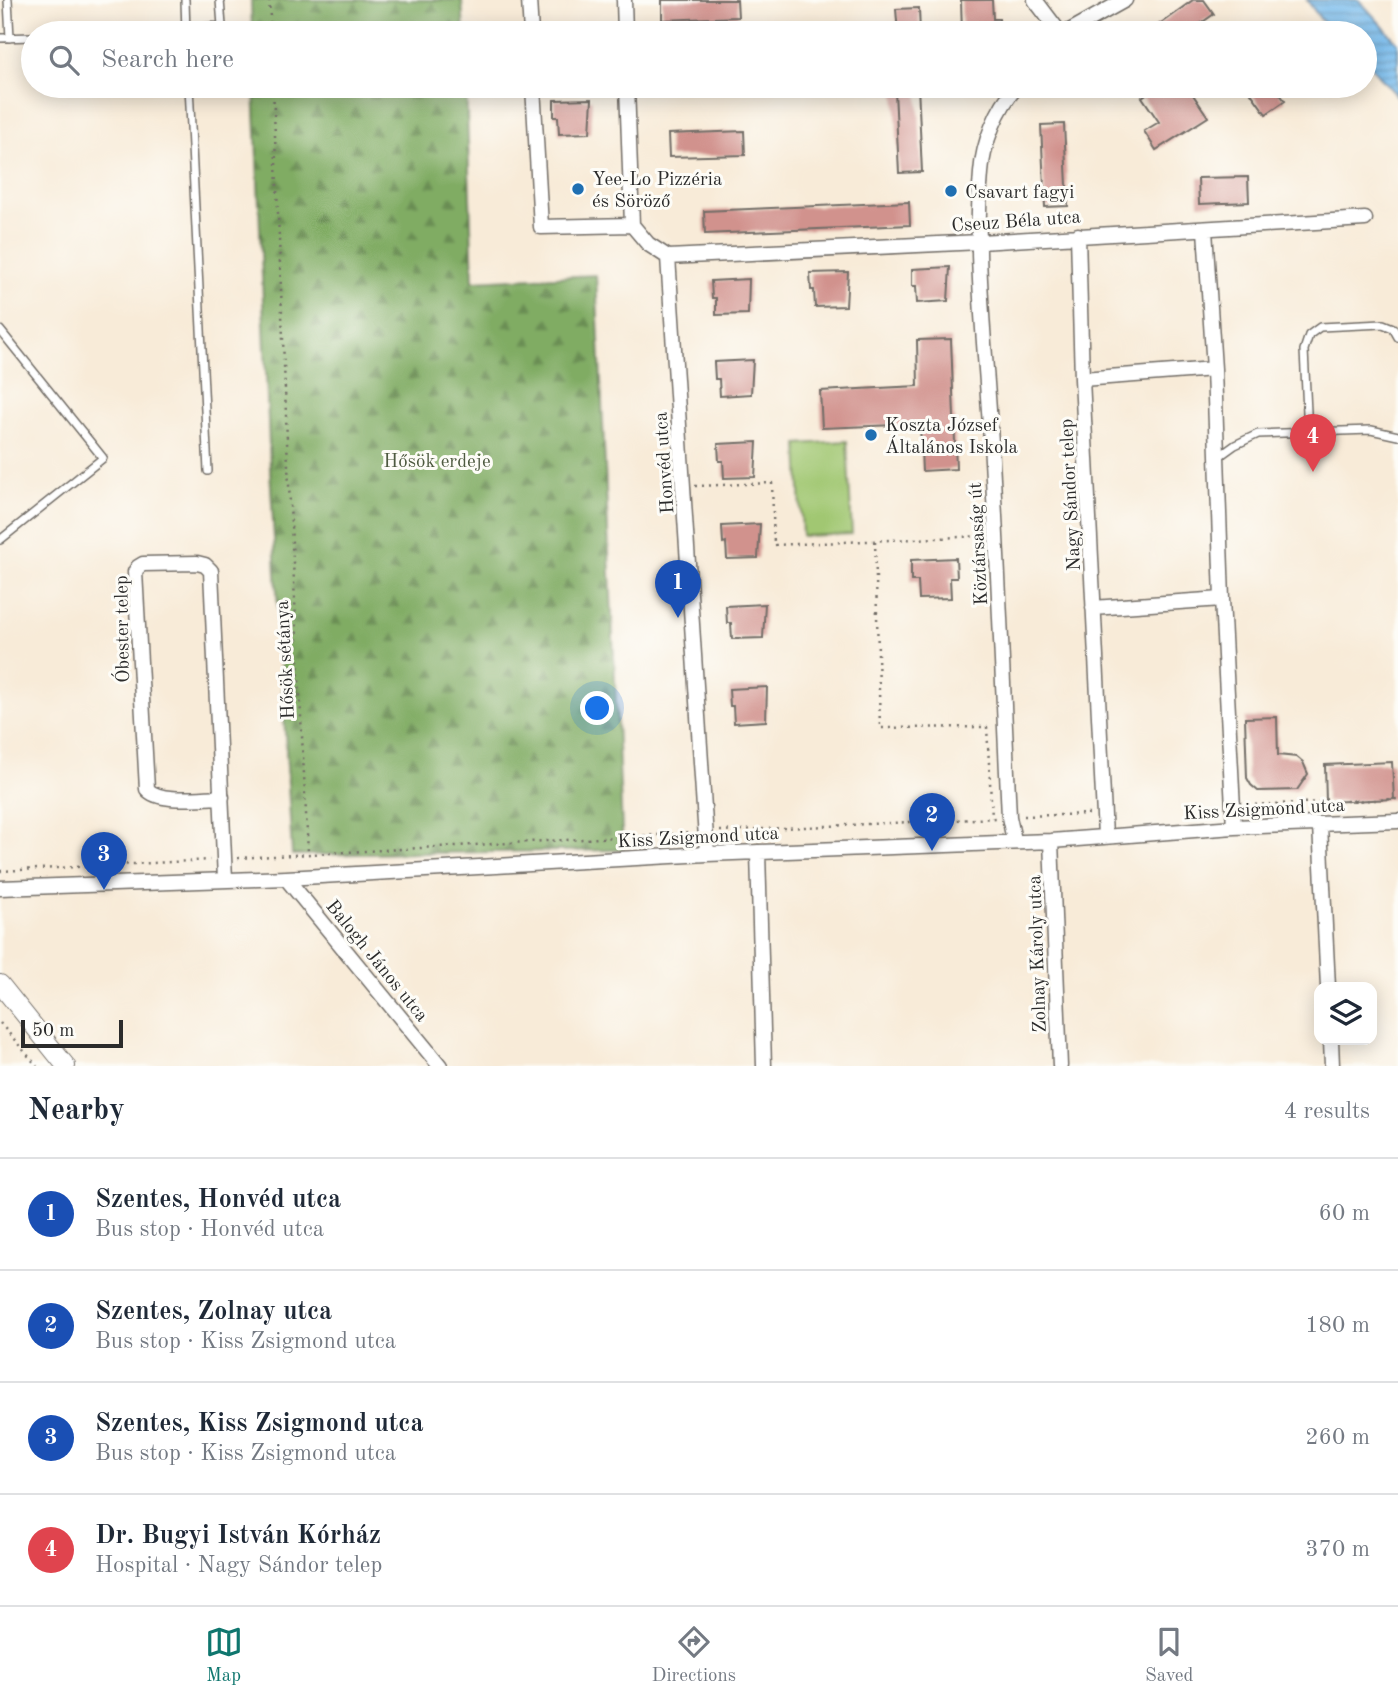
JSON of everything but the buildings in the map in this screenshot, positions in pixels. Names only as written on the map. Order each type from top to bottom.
[{"type":"street","points":[[529,0],[530,21]]},
{"type":"street","points":[[624,0],[625,21]]},
{"type":"street","points":[[1035,0],[1051,21]]},
{"type":"street","points":[[1087,21],[1125,0]]},
{"type":"street","points":[[534,98],[541,227],[632,225]]},
{"type":"street","points":[[627,98],[632,225],[648,244],[668,257]]},
{"type":"street","name":"Köztársaság út","points":[[1007,98],[991,131],[981,170],[979,242],[1009,817],[1014,841]]},
{"type":"street","name":"Cseuz Béla utca","points":[[668,257],[1205,230],[1365,219]]},
{"type":"street","points":[[1205,230],[1214,369],[1222,599],[1234,823]]},
{"type":"street","name":"Nagy Sándor telep","points":[[1078,236],[1082,379],[1105,836]]},
{"type":"street","name":"Honvéd utca","points":[[668,257],[707,854]]},
{"type":"street","points":[[1082,379],[1214,369]]},
{"type":"street","name":"Óbester telep","points":[[222,797],[163,798],[153,796],[148,789],[135,572],[143,564],[197,563],[205,565],[211,571],[222,797],[225,859],[225,879]]},
{"type":"street","points":[[1093,608],[1222,599]]},
{"type":"street","name":"Kiss Zsigmond utca","points":[[0,888],[286,878],[707,854],[1051,841],[1234,823],[1320,825],[1398,821]]},
{"type":"street","points":[[1320,825],[1328,982]]},
{"type":"street","name":"Zolnay Károly utca","points":[[1051,841],[1060,1066]]},
{"type":"street","points":[[758,852],[764,1066]]},
{"type":"street","name":"Balogh János utca","points":[[286,878],[440,1066]]},
{"type":"street","points":[[0,984],[66,1066]]},
{"type":"street","points":[[1331,1045],[1332,1066]]},
{"type":"lane","points":[[8,0],[10,38]]},
{"type":"lane","points":[[185,0],[186,21]]},
{"type":"lane","points":[[220,0],[222,21]]},
{"type":"lane","points":[[0,38],[21,38]]},
{"type":"lane","points":[[190,98],[208,471]]},
{"type":"lane","points":[[1308,433],[1304,350],[1309,335],[1320,327],[1383,324],[1393,328],[1398,337]]},
{"type":"lane","points":[[0,330],[103,458],[0,540]]},
{"type":"lane","points":[[1217,458],[1235,445],[1258,434],[1371,430],[1398,436]]},
{"type":"path","points":[[269,0],[270,21]]},
{"type":"path","name":"Hősök sétánya","points":[[273,98],[288,466],[308,853]]},
{"type":"path","points":[[684,487],[772,483],[774,545],[996,536]]},
{"type":"path","points":[[875,541],[880,728],[987,727],[992,818]]},
{"type":"path","points":[[1234,823],[1248,804],[1398,799]]},
{"type":"path","points":[[0,871],[707,834],[732,830],[1094,814],[1104,819]]},
{"type":"path","points":[[0,1023],[37,1066]]},
{"type":"green space","points":[[251,0],[462,0],[463,21],[252,21]]},
{"type":"green space","name":"Hősök erdeje","points":[[255,98],[466,98],[473,281],[596,275],[623,850],[292,855],[270,469]]},
{"type":"green space","points":[[847,441],[852,534],[802,536],[798,444]]},
{"type":"water","points":[[1307,0],[1359,0],[1398,43],[1398,97],[1377,73],[1377,21],[1322,21]]},
{"type":"place","name":"Yee-Lo Pizzéria és Söröző","points":[[578,189]]},
{"type":"place","name":"Csavart fagyi","points":[[951,191]]},
{"type":"place","name":"Koszta József Általános Iskola","points":[[871,435]]},
{"type":"place","name":"Dr. Bugyi István Kórház","points":[[1313,472]]},
{"type":"place","name":"Szentes, Honvéd utca","points":[[678,618]]},
{"type":"place","name":"Szentes, Zolnay utca","points":[[932,851]]},
{"type":"place","name":"Szentes, Kiss Zsigmond utca","points":[[104,890]]}]
